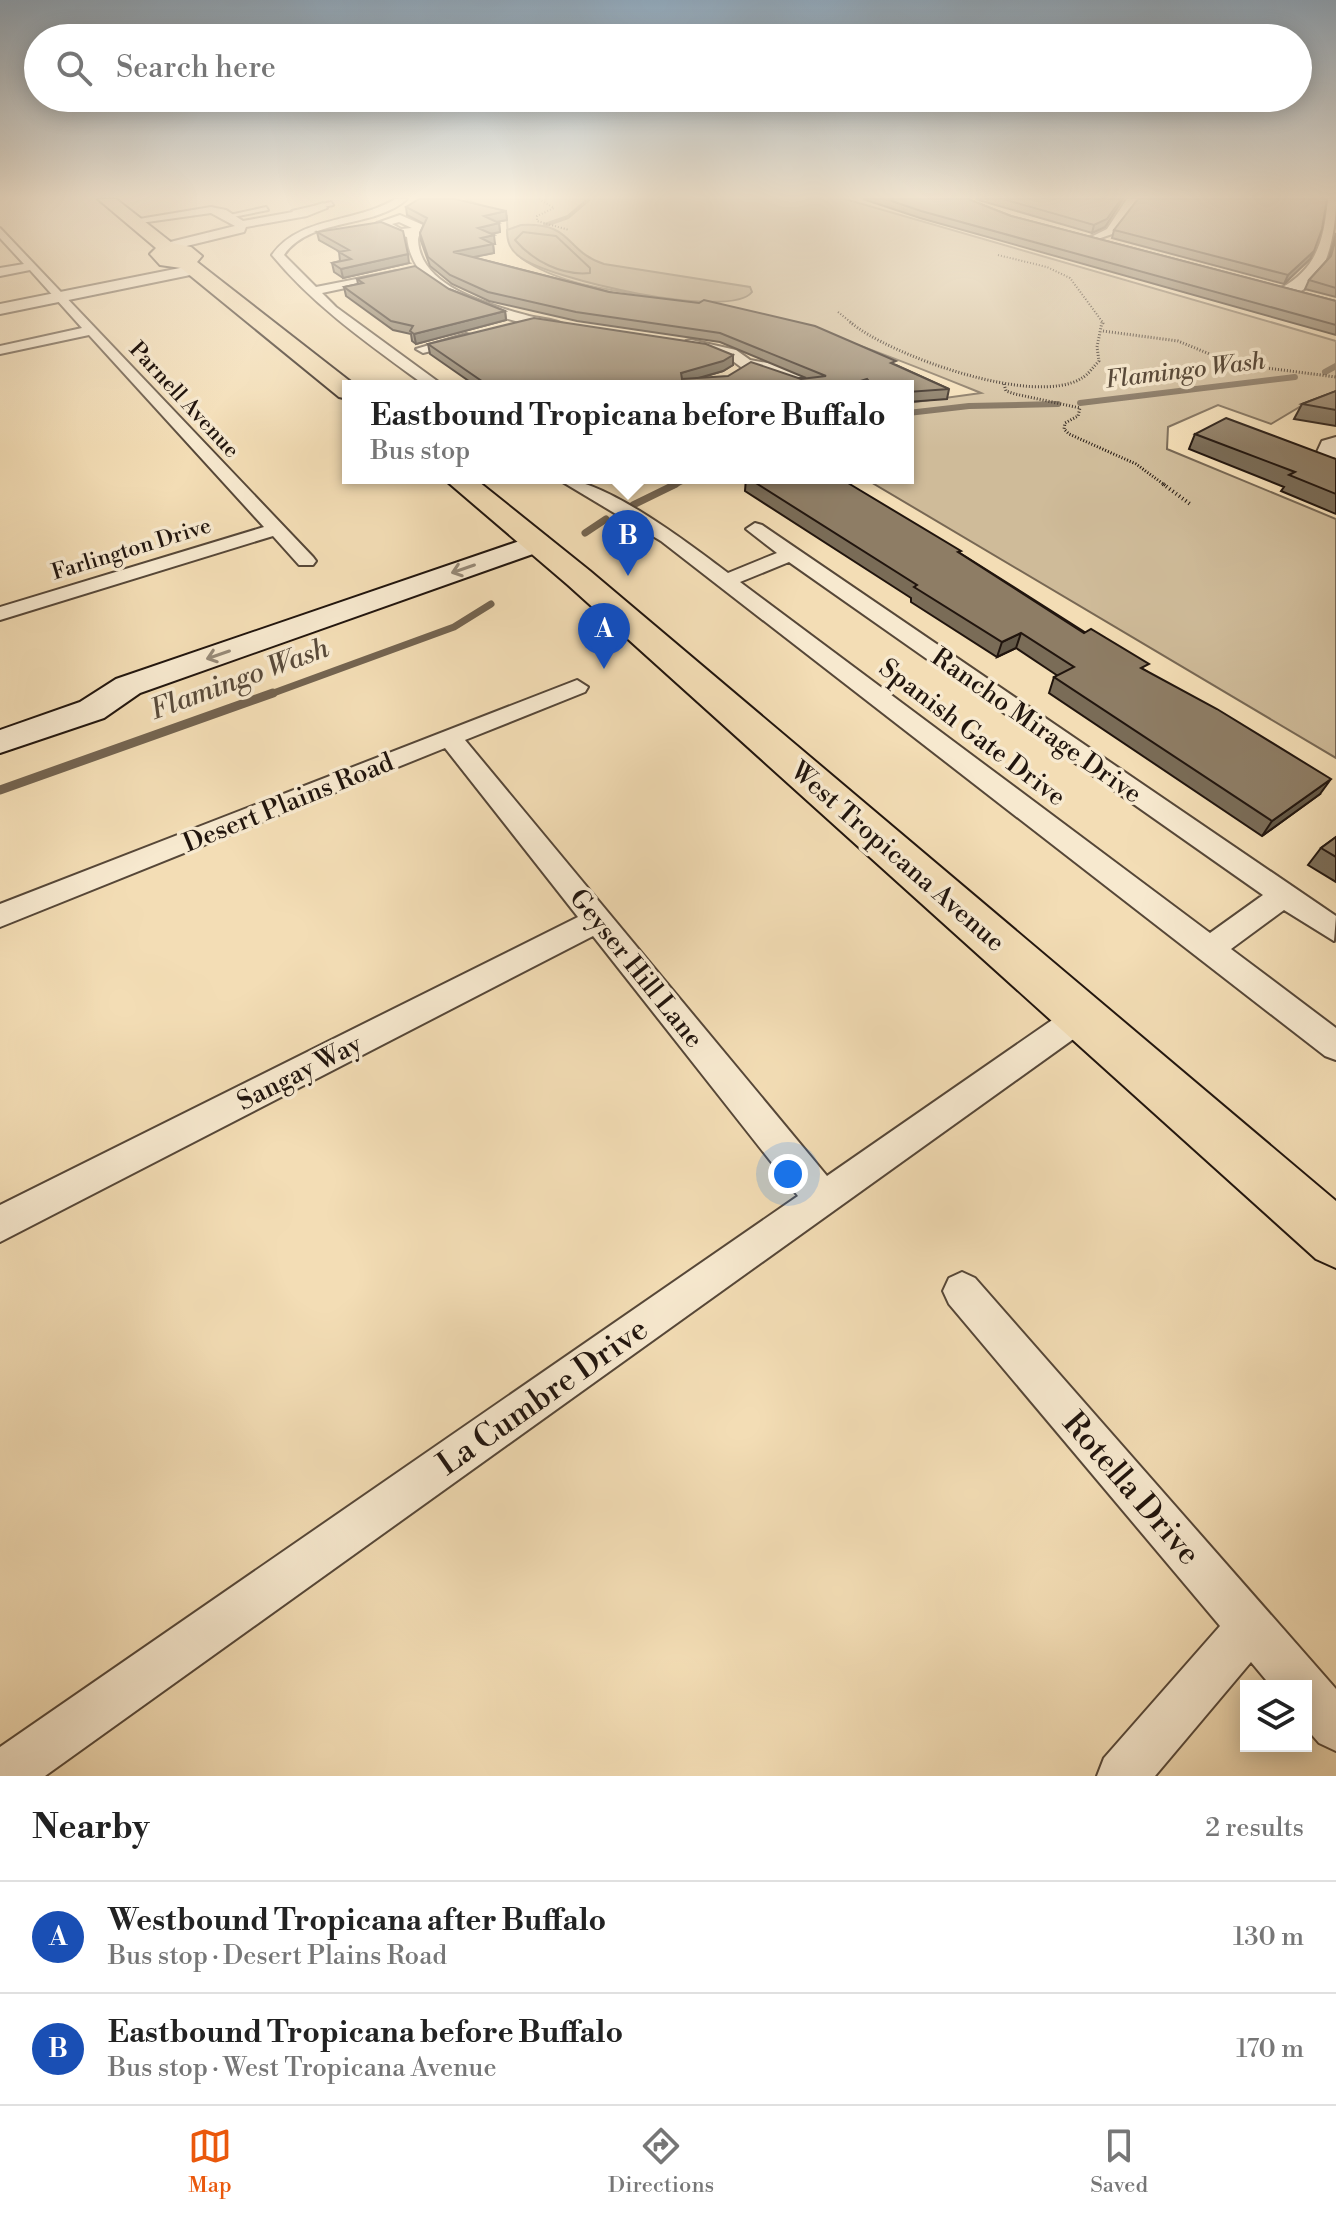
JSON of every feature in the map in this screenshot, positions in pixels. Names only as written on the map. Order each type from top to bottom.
[{"type":"main road","points":[[210,282],[342,387]]},
{"type":"main road","name":"West Tropicana Avenue","points":[[464,484],[546,551],[1336,1239]]},
{"type":"main road","points":[[0,742],[92,710],[142,706],[546,551]]},
{"type":"street","name":"Parnell Avenue","points":[[48,282],[306,561]]},
{"type":"street","points":[[0,309],[62,297],[106,282]]},
{"type":"street","points":[[300,282],[428,380]]},
{"type":"street","points":[[310,292],[355,282]]},
{"type":"street","points":[[442,282],[463,297],[533,321],[575,330]]},
{"type":"street","points":[[1286,291],[1301,282]]},
{"type":"street","points":[[1271,287],[1311,297]]},
{"type":"street","points":[[505,328],[533,321]]},
{"type":"street","points":[[0,350],[92,330]]},
{"type":"street","points":[[423,349],[478,335]]},
{"type":"street","points":[[677,342],[731,353],[746,364],[774,368],[801,380]]},
{"type":"street","points":[[733,376],[746,364]]},
{"type":"street","points":[[1336,442],[1328,445],[1325,452],[1336,462]]},
{"type":"street","name":"Spanish Gate Drive","points":[[575,484],[668,537],[1336,1046]]},
{"type":"street","name":"Farlington Drive","points":[[0,614],[276,529]]},
{"type":"street","name":"Rancho Mirage Drive","points":[[755,529],[1334,930]]},
{"type":"street","points":[[725,581],[791,554]]},
{"type":"street","name":"Desert Plains Road","points":[[0,916],[577,687]]},
{"type":"street","name":"Geyser Hill Lane","points":[[450,738],[823,1199]]},
{"type":"street","points":[[1209,950],[1283,895]]},
{"type":"street","name":"Sangay Way","points":[[0,1224],[598,920]]},
{"type":"street","name":"La Cumbre Drive","points":[[2,1776],[1082,1016]]},
{"type":"street","name":"Rotella Drive","points":[[962,1291],[1297,1680]]},
{"type":"street","points":[[1122,1776],[1251,1626]]},
{"type":"street","name":"Rotella Drive","points":[[1312,1698],[1336,1726]]},
{"type":"path","points":[[838,312],[857,330],[880,342],[951,370],[1004,384],[1059,386],[1084,378],[1097,365],[1097,347],[1103,331],[1099,314],[1073,282]]},
{"type":"path","points":[[1103,331],[1178,341],[1252,365],[1336,377]]},
{"type":"path","points":[[1004,384],[1006,391],[1018,396],[1053,400],[1080,408],[1078,416],[1065,423],[1064,429],[1069,434],[1136,464],[1190,504]]},
{"type":"shaded area","points":[[574,282],[1132,282],[1336,341],[1336,396],[1303,405],[1271,424],[1218,405],[1168,427],[1167,449],[1336,519],[1336,758],[874,484],[914,484],[914,402],[981,393],[888,356],[761,315],[703,302]]},
{"type":"water","points":[[588,282],[717,282],[750,287],[752,292],[737,300],[710,302],[638,294]]},
{"type":"building","points":[[438,282],[505,311],[414,334],[410,331],[413,326],[391,321],[344,287],[363,283]]},
{"type":"building","points":[[465,282],[570,282],[609,292],[699,303],[704,300],[815,326],[896,361],[891,363],[949,389],[914,392],[914,380],[867,379],[480,380],[428,344],[534,318],[706,344],[733,355],[681,373],[682,379],[728,376],[751,362],[801,379],[826,376],[720,333],[576,312],[488,292]]},
{"type":"building","points":[[1179,282],[1263,282],[1336,301],[1336,325]]},
{"type":"building","points":[[1315,282],[1336,282],[1336,288]]},
{"type":"building","points":[[1336,391],[1336,410],[1302,404]]},
{"type":"building","points":[[1226,418],[1336,459],[1336,494],[1289,475],[1295,472],[1195,434]]},
{"type":"building","points":[[757,484],[850,484],[961,551],[958,552],[1084,633],[1091,629],[1149,664],[1141,668],[1217,709],[1331,779],[1272,821],[1054,677],[1074,667],[1021,633],[1002,642],[914,587],[917,585]]},
{"type":"building","points":[[1336,837],[1336,857],[1321,848]]},
{"type":"waterway","name":"Flamingo Wash","points":[[1325,372],[1336,366]]},
{"type":"waterway","name":"Flamingo Wash","points":[[1080,403],[1295,377]]},
{"type":"waterway","name":"Flamingo Wash","points":[[914,412],[969,406],[1058,404]]},
{"type":"waterway","name":"Flamingo Wash","points":[[633,505],[676,484]]},
{"type":"waterway","name":"Flamingo Wash","points":[[672,486],[676,484]]},
{"type":"waterway","name":"Flamingo Wash","points":[[585,533],[606,519]]},
{"type":"waterway","name":"Flamingo Wash","points":[[268,695],[454,627],[491,604]]},
{"type":"waterway","name":"Flamingo Wash","points":[[0,790],[273,693]]},
{"type":"place","name":"Eastbound Tropicana before Buffalo","points":[[628,576]]},
{"type":"place","name":"Westbound Tropicana after Buffalo","points":[[604,669]]}]
